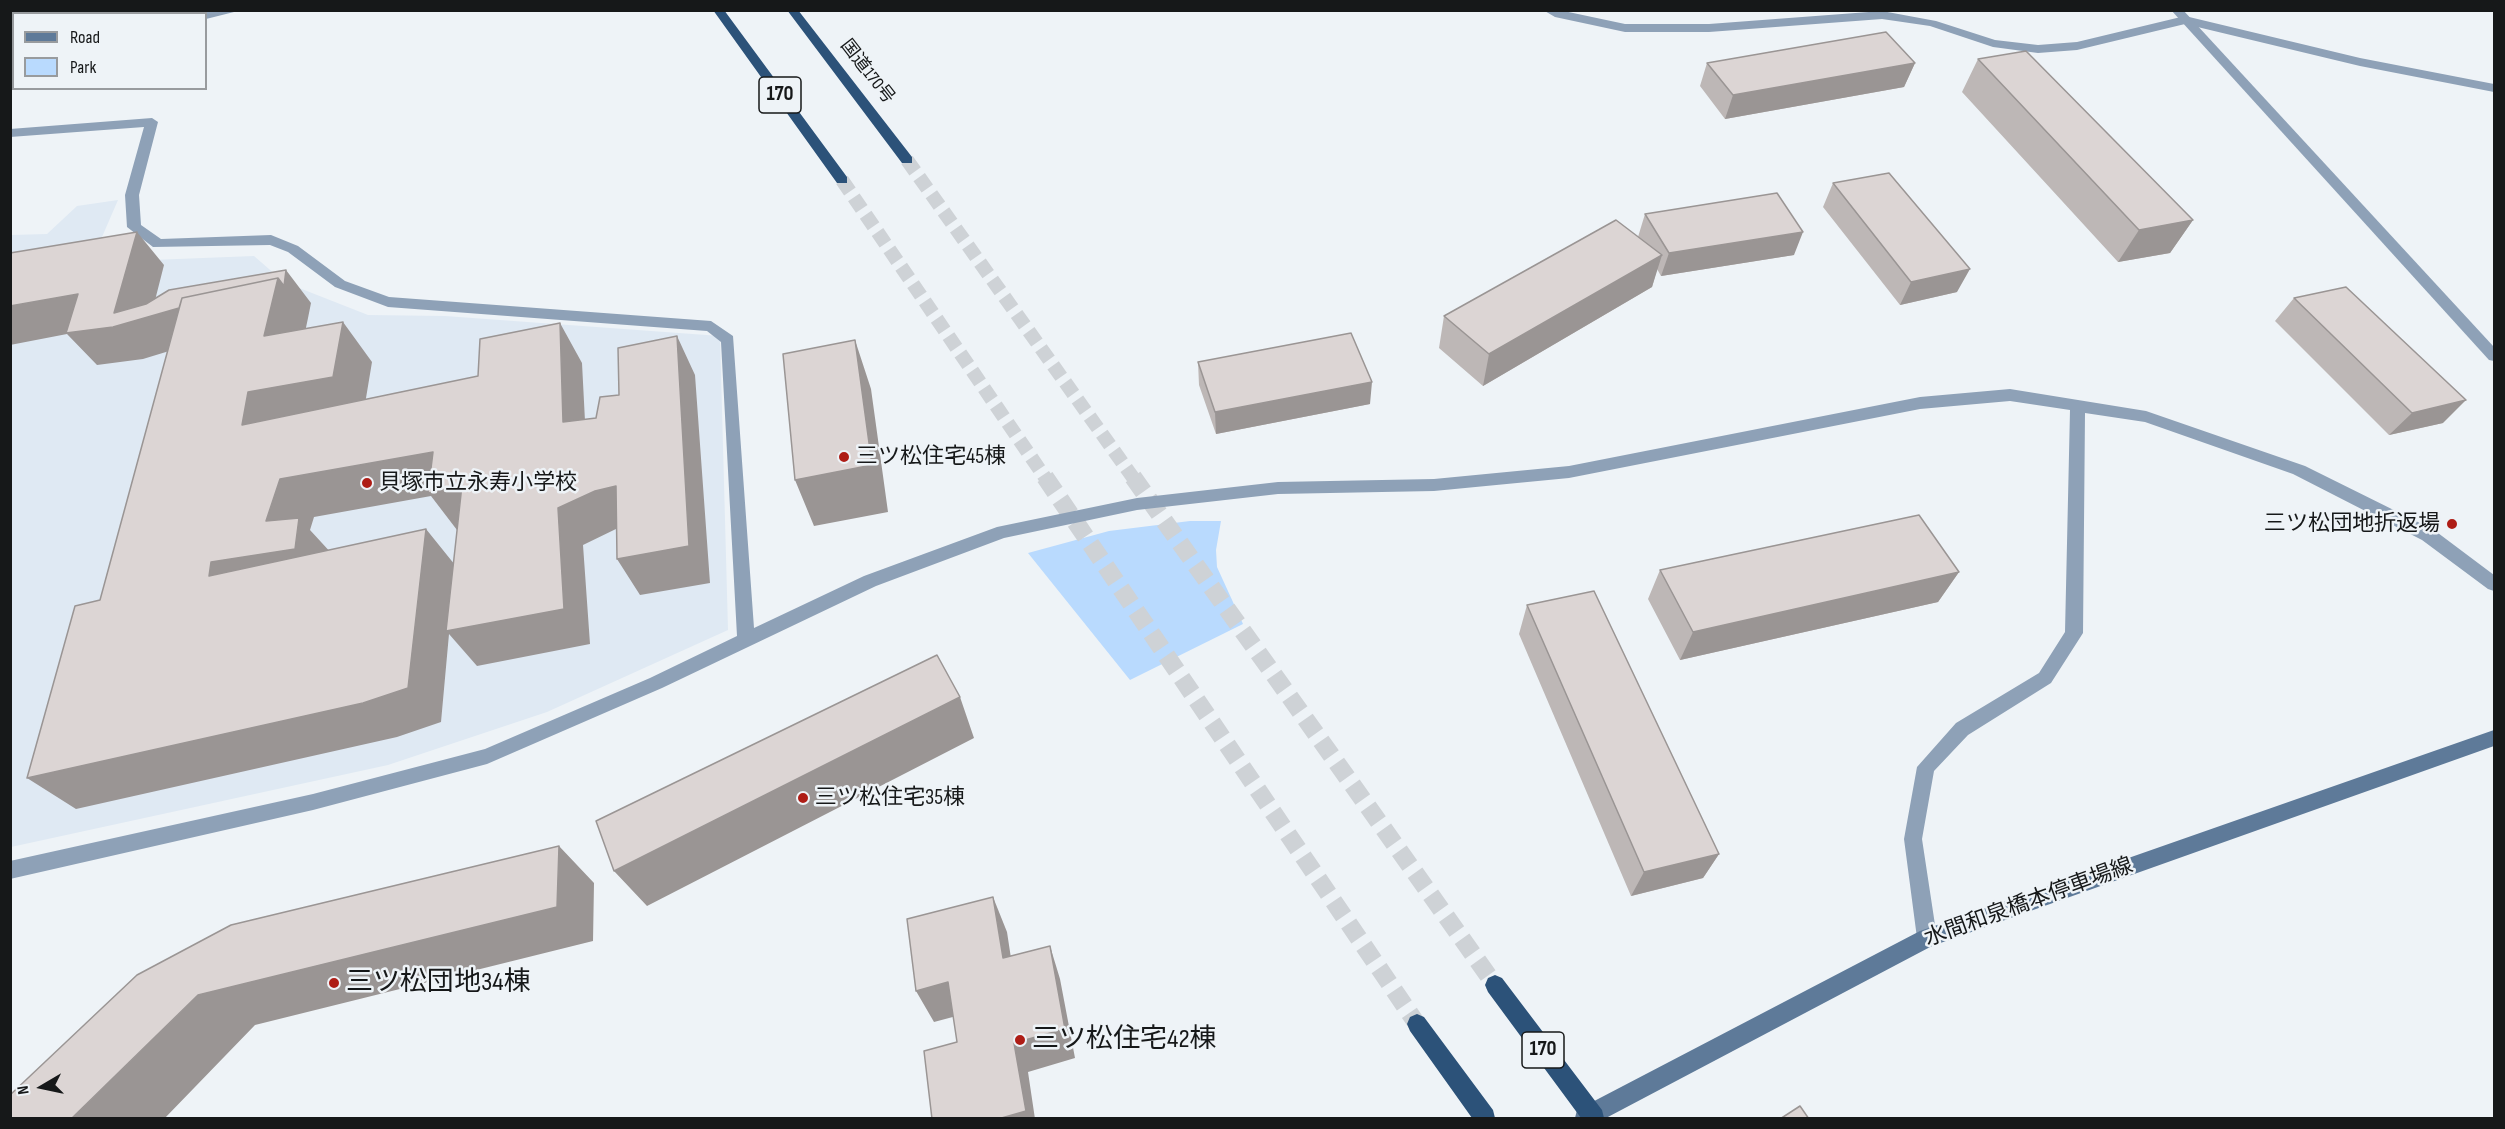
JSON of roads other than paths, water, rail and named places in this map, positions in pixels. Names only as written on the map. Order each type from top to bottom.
[{"type":"highway","name":"170","points":[[718,10],[842,180]]},
{"type":"highway","name":"国道170号","points":[[792,10],[907,160]]},
{"type":"highway","name":"170","points":[[1495,985],[1590,1117]]},
{"type":"highway","points":[[1417,1024],[1485,1119]]},
{"type":"main road","name":"水間和泉橋本停車場線","points":[[1590,1117],[1928,938],[2494,738]]},
{"type":"street","points":[[207,15],[237,10]]},
{"type":"street","points":[[1548,10],[1559,15],[1625,28],[1709,28],[1882,15],[1932,23],[1993,43],[2038,50],[2078,46],[2180,15],[2360,62],[2494,87]]},
{"type":"street","points":[[2180,15],[2494,356]]},
{"type":"street","points":[[10,133],[152,122],[132,195],[135,226],[158,244],[271,240],[293,249],[340,284],[388,302],[711,326],[729,340],[746,640]]},
{"type":"street","points":[[10,870],[313,802],[487,756],[746,640],[870,581],[1003,532],[1137,504],[1278,488],[1434,485],[1569,472],[1920,403],[2010,395],[2078,404],[2146,417],[2299,470],[2428,535],[2494,584]]},
{"type":"street","points":[[1928,938],[1913,839],[1926,767],[1962,729],[2045,678],[2074,633],[2078,404]]},
{"type":"tunnel","points":[[907,160],[1134,479]]},
{"type":"tunnel","points":[[842,180],[1046,479]]},
{"type":"tunnel","points":[[1045,477],[1417,1024]]},
{"type":"tunnel","points":[[1133,477],[1495,985]]},
{"type":"place","name":"三ツ松住宅45棟","points":[[844,457]]},
{"type":"place","name":"貝塚市立永寿小学校","points":[[367,483]]},
{"type":"place","name":"三ツ松団地折返場","points":[[2452,524]]},
{"type":"place","name":"三ツ松住宅35棟","points":[[803,798]]},
{"type":"place","name":"三ツ松団地34棟","points":[[334,983]]},
{"type":"place","name":"三ツ松住宅42棟","points":[[1020,1040]]}]
